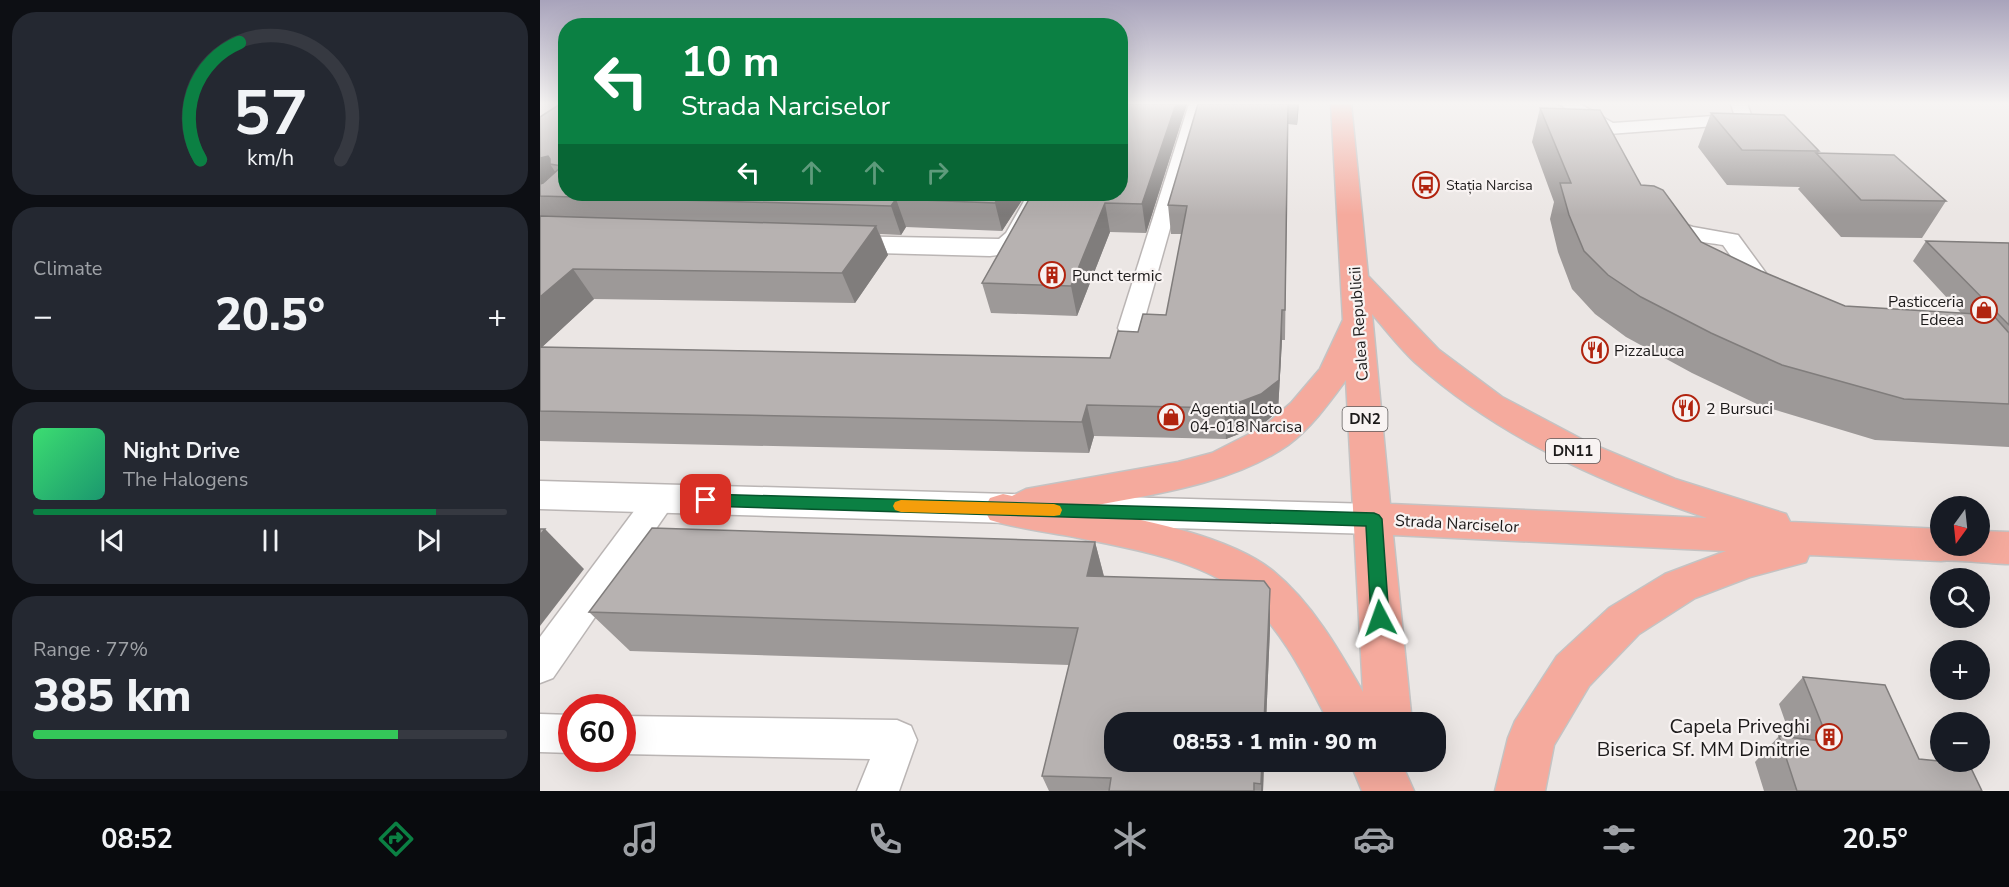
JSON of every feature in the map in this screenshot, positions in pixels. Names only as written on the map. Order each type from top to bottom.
[{"type":"main road","name":"Calea Republicii","points":[[1344,141],[1387,712]]},
{"type":"main road","name":"DN11","points":[[1355,279],[1428,357],[1481,399],[1574,451],[1662,489],[1754,521],[1838,540]]},
{"type":"main road","points":[[1003,509],[1178,476],[1223,463],[1275,436],[1303,411],[1334,373],[1358,318]]},
{"type":"main road","points":[[1003,509],[1099,525],[1211,555],[1258,584],[1297,627],[1333,683],[1348,712]]},
{"type":"main road","name":"Strada Narciselor","points":[[1374,519],[1930,544]]},
{"type":"main road","name":"DN11","points":[[1520,791],[1532,738],[1573,671],[1624,621],[1680,586],[1745,561],[1838,540]]},
{"type":"main road","points":[[1990,547],[2009,548]]},
{"type":"main road","points":[[1380,772],[1390,791]]},
{"type":"main road","points":[[1390,772],[1390,791]]},
{"type":"street","points":[[813,243],[990,248],[1007,245],[1016,237],[1036,201]]},
{"type":"street","name":"Strada Narciselor","points":[[540,495],[1374,519]]},
{"type":"lane","points":[[1130,328],[1186,141]]},
{"type":"lane","points":[[1615,141],[1618,148]]},
{"type":"lane","points":[[1646,208],[1650,218],[1688,233],[1730,240],[1782,311]]},
{"type":"lane","points":[[540,666],[660,499]]},
{"type":"lane","points":[[540,733],[558,734]]},
{"type":"lane","points":[[636,735],[897,740],[878,791]]},
{"type":"building","points":[[540,141],[558,141],[558,165],[550,164],[548,156],[540,158]]},
{"type":"building","points":[[1128,141],[1163,141],[1142,204],[1105,203],[1071,286],[982,283],[1028,201],[1128,201]]},
{"type":"building","points":[[1187,141],[1287,141],[1285,310],[1282,310],[1279,380],[1261,394],[1224,408],[1087,405],[1082,422],[540,411],[540,347],[1110,358],[1118,331],[1138,332],[1143,314],[1166,315],[1187,206],[1168,205]]},
{"type":"building","points":[[1554,141],[1617,141],[1641,185],[1654,186],[1663,190],[1701,242],[1761,271],[1845,306],[1993,315],[2009,333],[2009,404],[1904,399],[1782,365],[1711,333],[1641,297],[1608,275],[1584,251],[1569,215],[1560,183],[1571,183]]},
{"type":"building","points":[[1734,141],[1809,141],[1819,151],[1742,150]]},
{"type":"building","points":[[1816,153],[1894,155],[1946,201],[1861,200]]},
{"type":"building","points":[[558,170],[558,197],[540,196],[540,184]]},
{"type":"building","points":[[716,201],[895,201],[891,206]]},
{"type":"building","points":[[946,201],[996,201],[995,203]]},
{"type":"building","points":[[540,216],[876,226],[842,273],[573,269],[540,297]]},
{"type":"building","points":[[1926,241],[2009,243],[2009,325]]},
{"type":"building","points":[[652,528],[1095,542],[1087,576],[1264,581],[1270,589],[1264,712],[1104,712],[1104,772],[1262,772],[1261,784],[1254,783],[1254,791],[1109,791],[1111,778],[1042,776],[1078,628],[589,612]]},
{"type":"building","points":[[1803,677],[1885,685],[1919,759],[1930,760],[1930,772],[1973,772],[1982,791],[1797,791],[1779,736],[1829,742]]},
{"type":"slow traffic","points":[[901,506],[1054,510]]},
{"type":"place","name":"Stația Narcisa","points":[[1426,185]]},
{"type":"place","name":"Punct termic","points":[[1052,275]]},
{"type":"place","name":"Pasticceria Edeea","points":[[1984,310]]},
{"type":"place","name":"PizzaLuca","points":[[1595,350]]},
{"type":"place","name":"2 Bursuci","points":[[1686,408]]},
{"type":"place","name":"Agentia Loto 04-018 Narcisa","points":[[1171,417]]},
{"type":"place","name":"Capela Priveghi Biserica Sf. MM Dimitrie","points":[[1829,737]]},
{"type":"route","points":[[706,500],[1374,519],[1380,618]]}]
